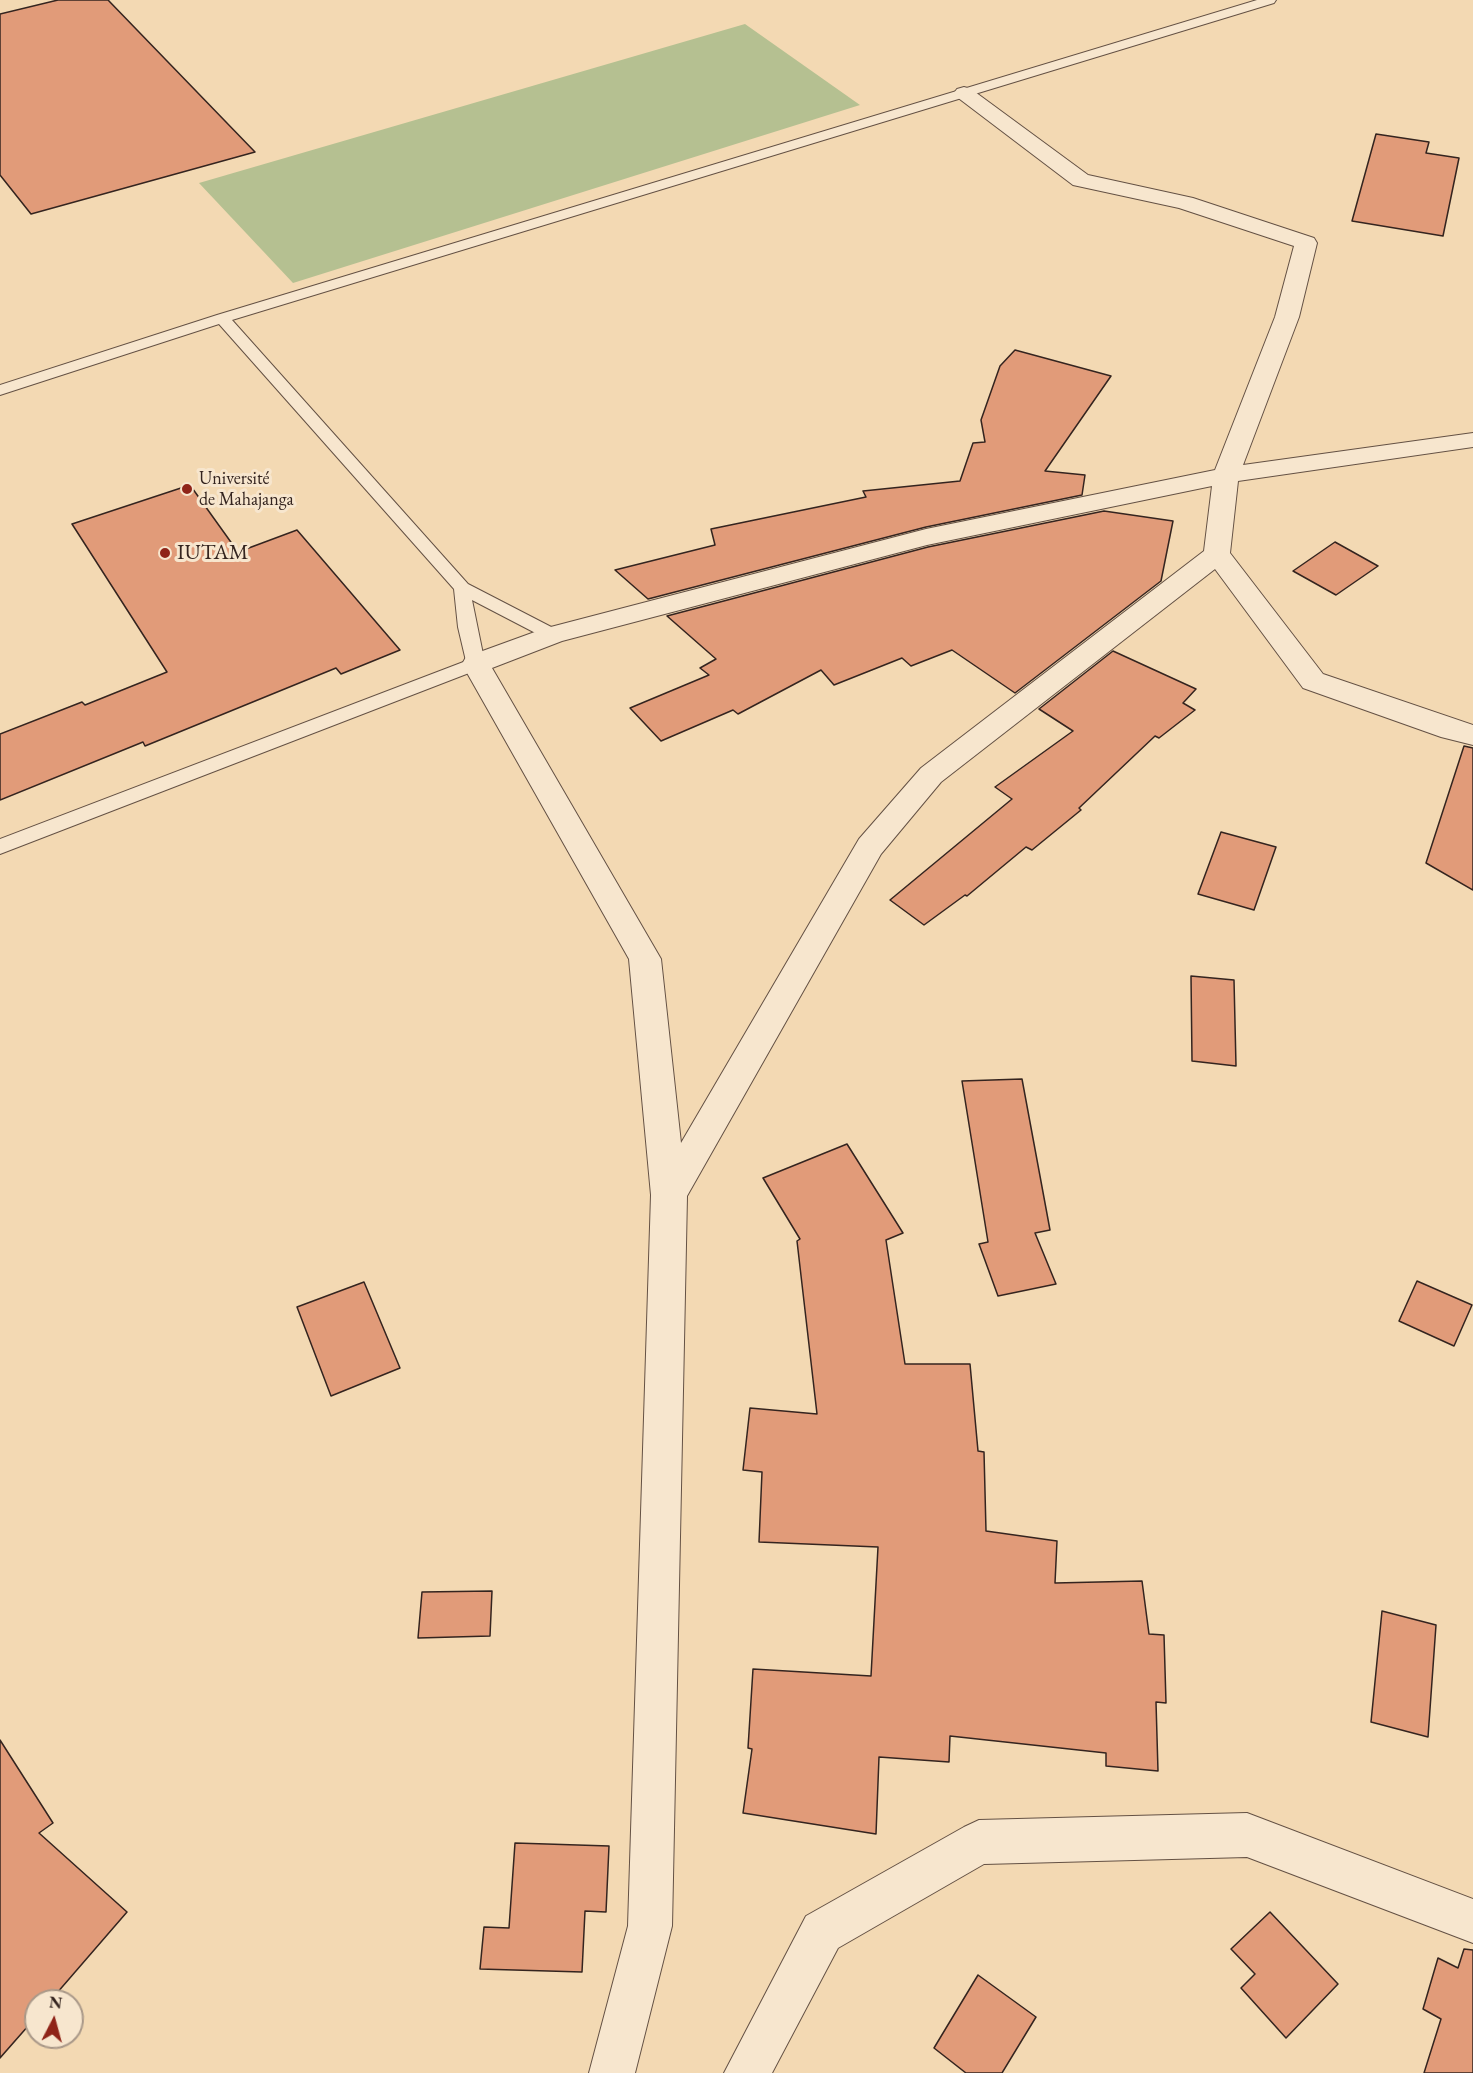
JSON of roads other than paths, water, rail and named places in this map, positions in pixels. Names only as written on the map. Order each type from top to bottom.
[{"type":"street","points":[[964,93],[1081,180],[1185,203],[1306,243],[1287,317],[1226,475],[1217,554],[1313,681],[1451,730],[1473,735]]},
{"type":"street","points":[[612,2073],[650,1926],[669,1195],[645,959],[476,664],[553,635],[926,537],[1226,475],[1473,440]]},
{"type":"street","points":[[669,1195],[870,847],[931,775],[1217,554]]},
{"type":"street","points":[[747,2073],[822,1932],[979,1842],[1247,1835],[1473,1921]]},
{"type":"lane","points":[[0,390],[222,318],[1270,0]]},
{"type":"lane","points":[[222,318],[462,588],[553,635]]},
{"type":"lane","points":[[0,847],[476,664],[467,627],[462,588]]},
{"type":"place","name":"Université de Mahajanga","points":[[187,489]]},
{"type":"place","name":"IUTAM","points":[[165,553]]}]
